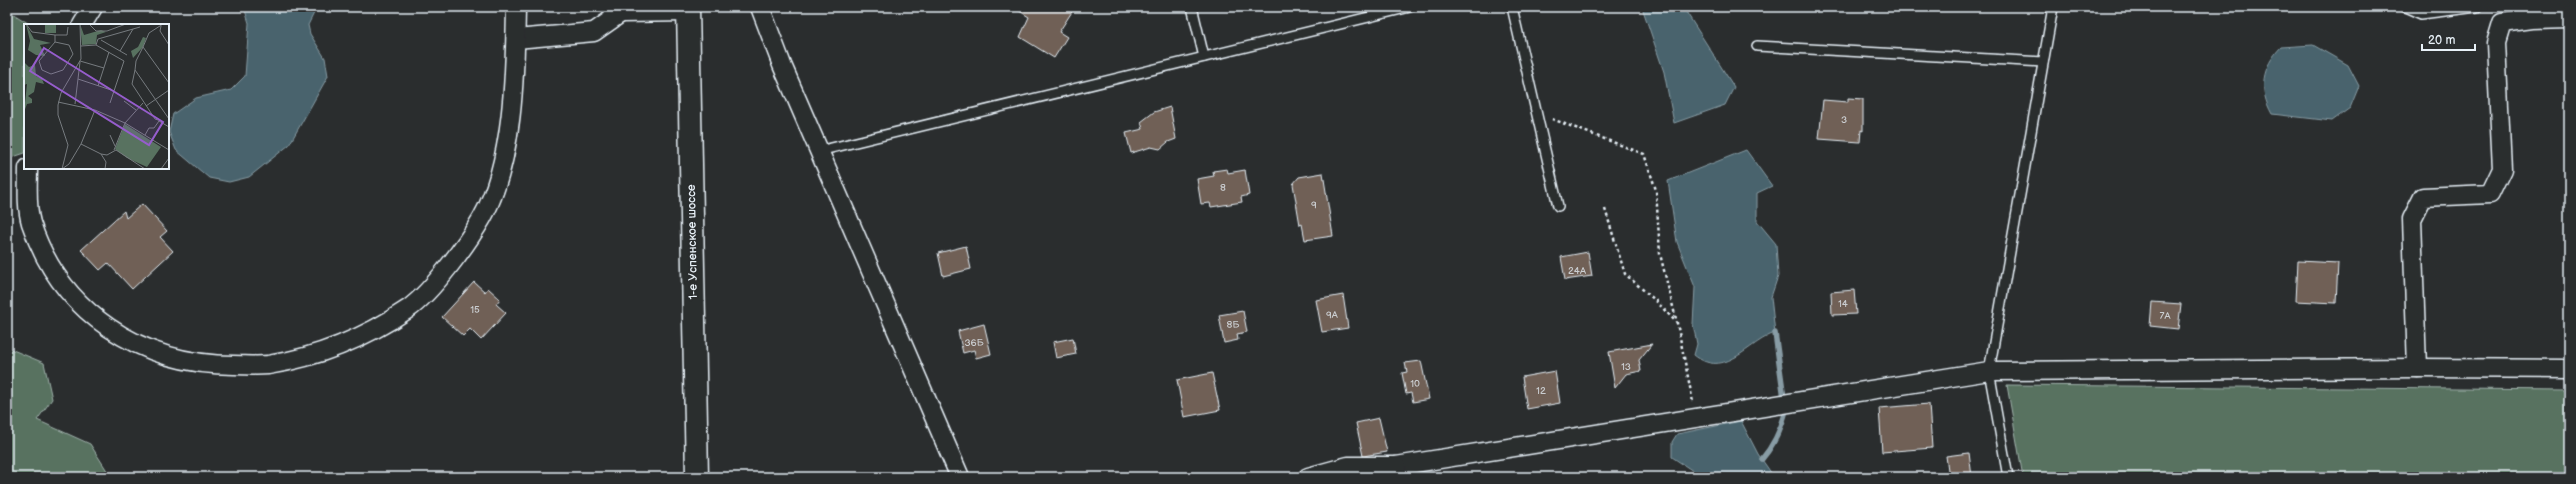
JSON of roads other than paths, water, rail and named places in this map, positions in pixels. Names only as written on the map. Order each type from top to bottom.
[{"type":"main road","name":"1-е Успенское шоссе","points":[[688,9],[697,477]]},
{"type":"street","points":[[83,24],[93,7]]},
{"type":"street","points":[[28,169],[30,220],[43,253],[66,290],[104,325],[129,340],[167,356],[213,365],[265,365],[320,354],[365,335],[410,308],[449,267],[483,217],[504,160],[516,39],[516,7]]},
{"type":"street","points":[[760,7],[819,151],[960,477]]},
{"type":"street","points":[[516,39],[594,32],[616,10],[688,9]]},
{"type":"street","points":[[2417,368],[2412,219],[2423,197],[2490,194],[2502,169],[2496,43],[2502,23],[2531,19],[2569,18]]},
{"type":"street","points":[[1308,477],[1348,466],[1397,471],[1696,418],[1990,371],[2417,368],[2569,369]]},
{"type":"lane","points":[[1192,7],[1204,57]]},
{"type":"lane","points":[[819,151],[1410,7]]},
{"type":"lane","points":[[1512,7],[1558,206]]},
{"type":"lane","points":[[2008,477],[1990,371],[2053,7]]},
{"type":"lane","points":[[2405,7],[2421,14],[2477,7]]},
{"type":"lane","points":[[1758,46],[2043,62]]},
{"type":"water","points":[[244,7],[317,7],[308,25],[310,34],[325,58],[328,76],[289,145],[249,177],[229,182],[209,178],[176,150],[169,132],[173,114],[196,98],[231,90],[245,76],[249,23]]},
{"type":"water","points":[[1642,7],[1683,7],[1734,87],[1725,105],[1674,123],[1664,72]]},
{"type":"water","points":[[2313,45],[2348,65],[2359,86],[2350,108],[2332,121],[2272,114],[2265,96],[2264,87],[2266,70],[2270,62],[2281,47]]},
{"type":"water","points":[[1746,150],[1772,186],[1757,193],[1757,221],[1776,244],[1778,276],[1771,297],[1775,333],[1736,357],[1716,363],[1705,362],[1694,355],[1697,344],[1693,324],[1695,287],[1677,242],[1668,181]]},
{"type":"water","points":[[1741,421],[1758,454],[1774,477],[1696,477],[1693,471],[1672,457],[1672,442],[1677,434]]},
{"type":"waterway","points":[[1775,333],[1784,398]]},
{"type":"waterway","points":[[1762,459],[1776,438],[1785,414]]}]
